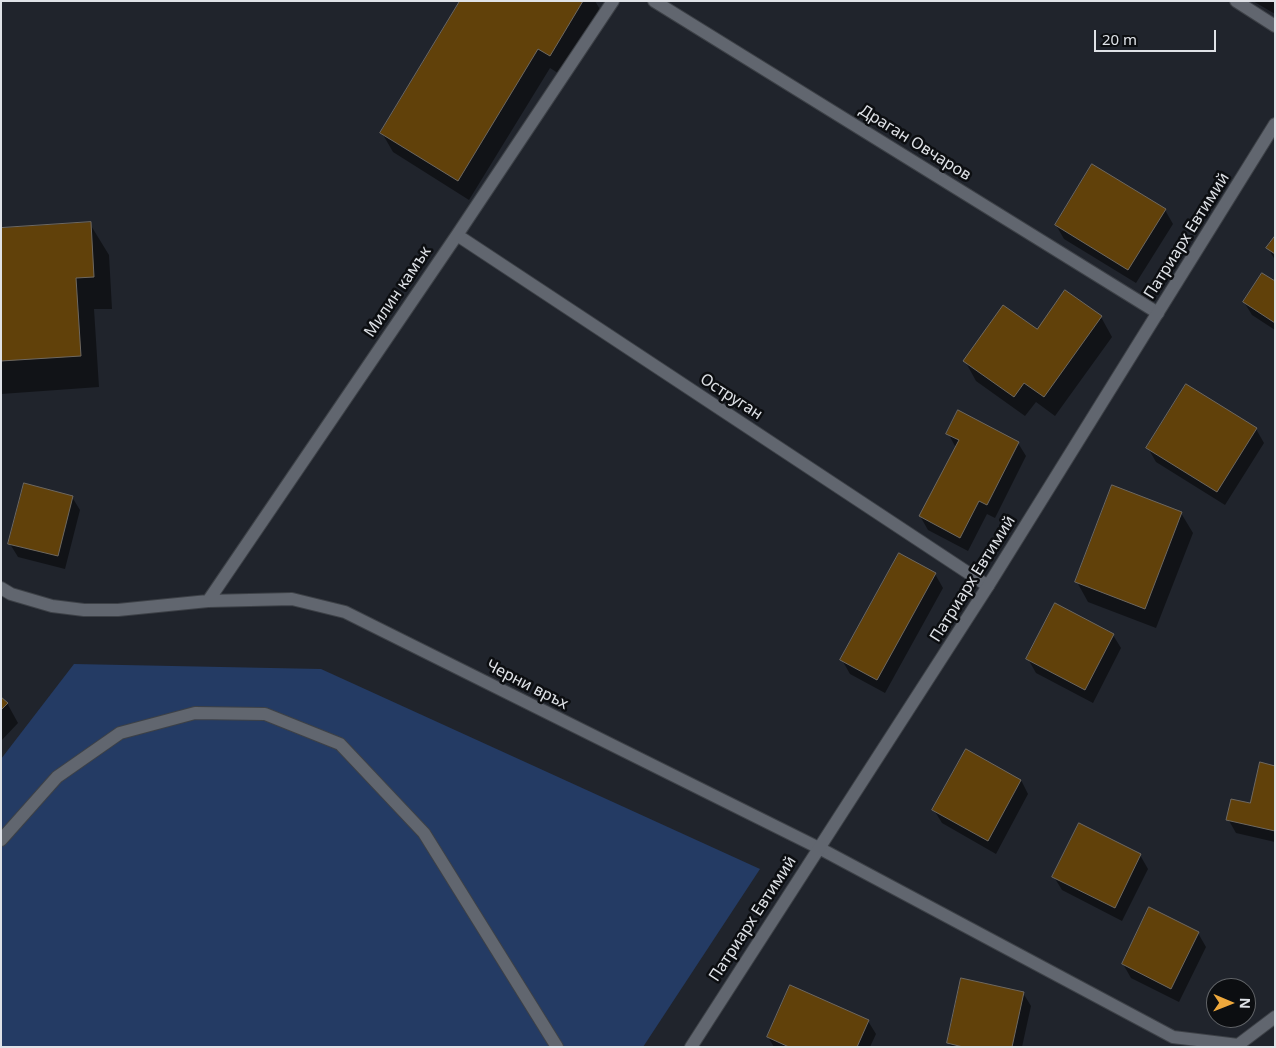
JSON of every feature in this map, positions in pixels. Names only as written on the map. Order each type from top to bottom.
[{"type":"street","name":"Милин камък","points":[[208,601],[457,235],[613,1]]},
{"type":"street","name":"Драган Овчаров","points":[[654,1],[1158,313]]},
{"type":"street","points":[[1236,1],[1275,26]]},
{"type":"street","name":"Патриарх Евтимий","points":[[691,1047],[988,586],[1275,124]]},
{"type":"street","name":"Оструган","points":[[457,235],[988,586]]},
{"type":"street","name":"Черни връх","points":[[1,588],[11,594],[52,606],[84,610],[118,610],[208,601],[292,599],[345,612],[819,848],[1173,1037],[1237,1046]]},
{"type":"street","points":[[1,840],[57,777],[120,733],[195,713],[265,714],[340,744],[424,833],[557,1047]]},
{"type":"street","points":[[1237,1046],[1275,1018]]},
{"type":"shaded area","points":[[74,664],[321,669],[760,869],[643,1047],[1,1047],[1,759]]},
{"type":"building","points":[[460,1],[583,1],[550,56],[538,49],[458,181],[380,133]]},
{"type":"building","points":[[1092,164],[1166,209],[1128,270],[1055,225]]},
{"type":"building","points":[[91,222],[94,277],[76,278],[81,356],[1,361],[1,228]]},
{"type":"building","points":[[1275,236],[1275,254],[1266,248]]},
{"type":"building","points":[[1262,273],[1275,281],[1275,323],[1243,302]]},
{"type":"building","points":[[1065,290],[1102,316],[1044,397],[1024,383],[1014,397],[963,361],[1003,305],[1037,329]]},
{"type":"building","points":[[1186,384],[1257,428],[1217,492],[1146,448]]},
{"type":"building","points":[[958,410],[1019,442],[987,505],[979,501],[960,538],[919,516],[959,440],[946,434]]},
{"type":"building","points":[[24,483],[73,496],[58,556],[8,544]]},
{"type":"building","points":[[1112,485],[1182,512],[1145,609],[1075,582]]},
{"type":"building","points":[[899,553],[936,573],[877,680],[840,660]]},
{"type":"building","points":[[1055,603],[1114,634],[1085,690],[1026,659]]},
{"type":"building","points":[[1,697],[8,703],[1,710]]},
{"type":"building","points":[[966,749],[1021,780],[988,841],[932,810]]},
{"type":"building","points":[[1260,762],[1275,766],[1275,831],[1226,820],[1231,799],[1250,803]]},
{"type":"building","points":[[1079,823],[1141,854],[1115,908],[1052,877]]},
{"type":"building","points":[[1149,907],[1199,932],[1171,989],[1122,964]]},
{"type":"building","points":[[961,978],[1024,992],[1012,1047],[963,1047],[947,1043]]},
{"type":"building","points":[[790,985],[869,1020],[857,1047],[789,1047],[767,1037]]}]
